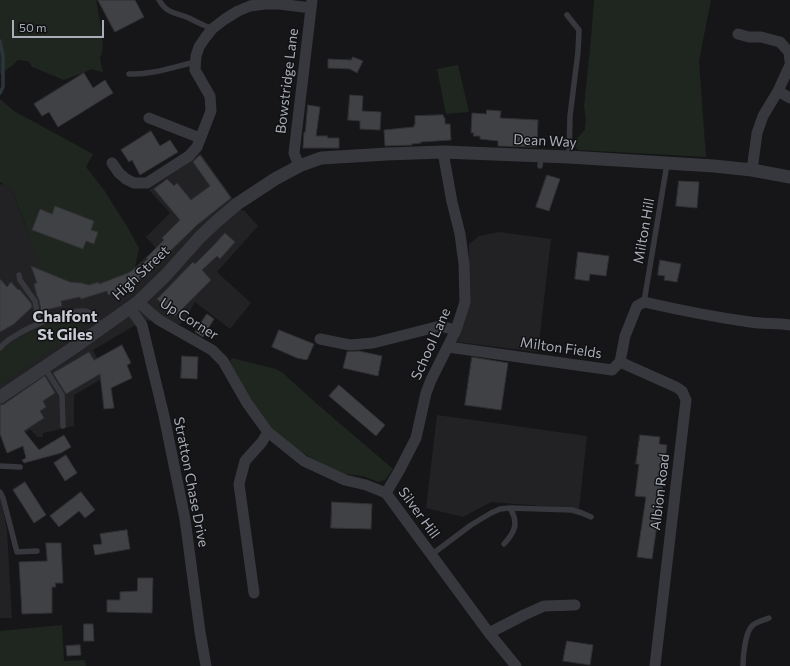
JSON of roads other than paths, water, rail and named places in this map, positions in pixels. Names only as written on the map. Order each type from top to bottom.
[{"type":"street","points":[[112,163],[119,173],[126,179],[134,183],[147,184],[189,156],[197,148],[211,111],[210,96],[195,70],[195,62],[199,47],[205,38],[212,29],[224,19],[249,3],[312,4]]},
{"type":"street","name":"Bowstridge Lane","points":[[299,166],[294,153],[312,4]]},
{"type":"street","points":[[738,34],[749,37],[761,37],[780,42],[789,52],[790,61]]},
{"type":"street","points":[[752,170],[757,133],[763,116],[778,91],[790,65]]},
{"type":"street","points":[[778,91],[790,98]]},
{"type":"street","points":[[149,118],[200,138]]},
{"type":"street","name":"Dean Way","points":[[299,166],[321,158],[443,152],[540,161],[569,158],[714,166],[752,170],[790,177]]},
{"type":"street","name":"School Lane","points":[[386,493],[416,438],[426,393],[456,330],[465,302],[464,264],[460,234],[452,202],[443,152]]},
{"type":"street","name":"High Street","points":[[0,397],[134,305],[166,275],[217,220],[237,204],[275,179],[299,166]]},
{"type":"street","points":[[644,302],[751,322],[790,325]]},
{"type":"street","name":"Milton Fields","points":[[448,347],[612,370],[620,362],[625,336],[637,306],[644,302]]},
{"type":"street","name":"Up Corner","points":[[134,305],[212,350],[223,361]]},
{"type":"street","name":"Stratton Chase Drive","points":[[134,305],[142,325],[164,416],[185,519],[206,666]]},
{"type":"street","points":[[320,339],[350,345],[373,343],[440,326],[456,330]]},
{"type":"street","name":"Silver Hill","points":[[223,361],[247,403],[268,432],[304,461],[345,480],[366,485],[386,493],[489,633],[516,666]]},
{"type":"street","name":"Albion Road","points":[[620,362],[676,387],[682,391],[686,400],[655,666]]},
{"type":"street","points":[[254,593],[239,484],[245,461],[262,442],[268,432]]},
{"type":"street","points":[[489,633],[544,606],[575,606]]},
{"type":"lane","points":[[159,0],[163,6],[172,13],[186,17],[212,29]]},
{"type":"lane","points":[[567,15],[578,30],[578,52],[570,116],[569,158]]},
{"type":"lane","points":[[129,74],[138,74],[195,62]]},
{"type":"lane","name":"Milton Hill","points":[[644,302],[667,164]]},
{"type":"lane","points":[[19,275],[20,280],[35,302],[39,323]]},
{"type":"lane","points":[[0,348],[14,336],[39,323],[82,310],[90,312],[102,328]]},
{"type":"lane","points":[[43,367],[62,395],[63,426]]},
{"type":"lane","points":[[0,466],[20,467]]},
{"type":"lane","points":[[0,492],[3,498],[17,552],[37,551]]},
{"type":"lane","points":[[504,544],[512,534],[515,524],[514,515],[510,508]]},
{"type":"lane","points":[[431,555],[471,525],[500,509],[572,510],[591,517]]},
{"type":"lane","points":[[743,666],[744,648],[749,630],[752,625],[769,618]]},
{"type":"waterway","points":[[0,41],[3,56],[3,87],[0,93]]},
{"type":"district","name":"Chalfont St Giles","points":[[65,326]]}]
